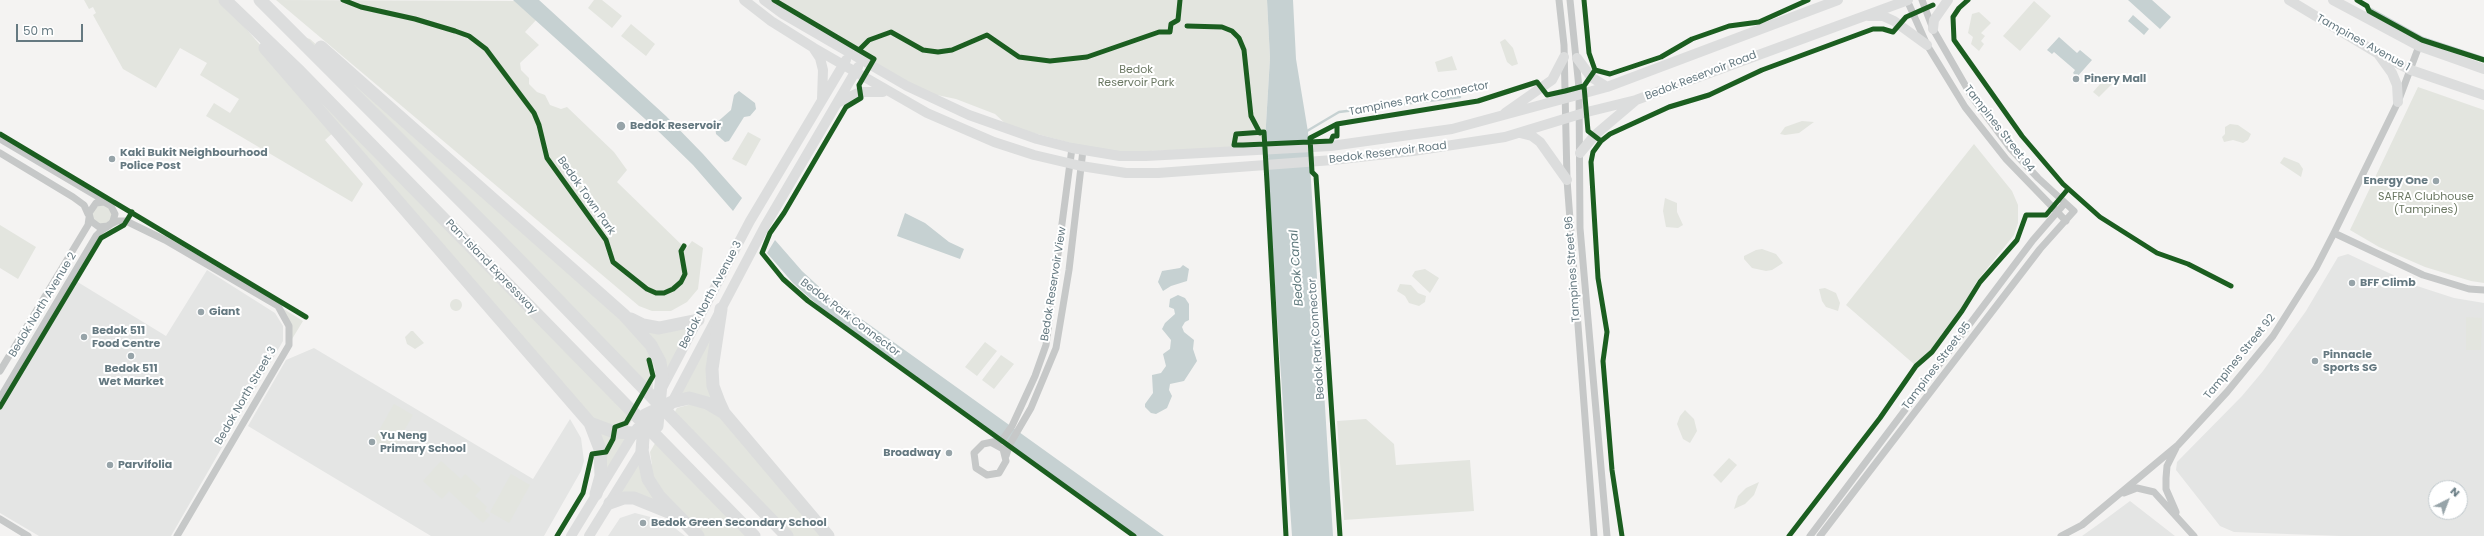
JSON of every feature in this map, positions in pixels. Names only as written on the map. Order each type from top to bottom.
[{"type":"highway","name":"Pan-Island Expressway","points":[[224,0],[300,72],[754,536]]},
{"type":"highway","points":[[224,0],[590,423],[598,439],[600,453],[601,476],[596,494]]},
{"type":"highway","points":[[260,0],[296,33],[787,536]]},
{"type":"highway","points":[[296,33],[311,39],[624,315],[656,353],[662,370],[662,387],[658,426],[639,432],[614,432],[590,423]]},
{"type":"highway","points":[[721,309],[712,373],[715,393],[724,413],[828,536]]},
{"type":"highway","points":[[624,315],[644,325],[655,328],[676,326],[698,320]]},
{"type":"highway","points":[[698,536],[681,520],[651,484],[639,432],[645,415],[672,402],[685,398],[695,399],[711,405],[724,413]]},
{"type":"highway","points":[[610,503],[624,498],[634,498],[657,506],[681,520]]},
{"type":"main road","name":"Bedok Reservoir Road","points":[[744,0],[771,21],[843,66],[927,113],[994,142],[1069,164],[1126,173],[1333,160],[1413,151],[1520,133],[1579,114],[1636,100],[1860,16],[1907,0]]},
{"type":"main road","name":"Bedok Reservoir Road","points":[[764,0],[783,14],[907,86],[969,115],[1037,139],[1072,148],[1120,156],[1146,156],[1331,146],[1452,129],[1607,87],[1838,0]]},
{"type":"main road","points":[[1933,29],[1934,20],[1948,0]]},
{"type":"main road","name":"Tampines Avenue 1","points":[[2289,0],[2377,53],[2411,70],[2484,95]]},
{"type":"main road","name":"Tampines Avenue 1","points":[[2333,0],[2419,46],[2484,69]]},
{"type":"main road","points":[[1860,16],[1883,16],[1894,21],[1927,45]]},
{"type":"main road","points":[[814,48],[820,58],[823,70],[822,103]]},
{"type":"main road","name":"Bedok North Avenue 3","points":[[645,415],[662,387],[750,221],[822,103],[850,53]]},
{"type":"main road","points":[[2377,53],[2392,73],[2396,85],[2398,102]]},
{"type":"main road","points":[[1500,116],[1552,80],[1564,57]]},
{"type":"main road","points":[[1577,58],[1591,77],[1607,87]]},
{"type":"main road","name":"Bedok North Avenue 3","points":[[590,536],[672,402],[765,226],[839,102],[862,60]]},
{"type":"main road","points":[[839,102],[860,92],[873,90],[889,93]]},
{"type":"main road","points":[[1580,153],[1595,135],[1636,100]]},
{"type":"main road","points":[[1520,133],[1532,136],[1540,142],[1567,180]]},
{"type":"main road","points":[[571,536],[596,494],[639,432]]},
{"type":"street","name":"Tampines Street 96","points":[[1559,0],[1564,57],[1567,180],[1594,536]]},
{"type":"street","name":"Tampines Street 96","points":[[1570,0],[1577,58],[1579,95],[1580,228],[1607,536]]},
{"type":"street","name":"Tampines Street 94","points":[[1907,0],[1927,45],[1965,107],[2006,159],[2066,221]]},
{"type":"street","name":"Tampines Street 94","points":[[1922,0],[1933,29],[1972,97],[2010,148],[2038,178],[2074,211]]},
{"type":"street","name":"Tampines Street 92","points":[[2061,536],[2082,524],[2178,445],[2227,392],[2273,336],[2316,268],[2334,233],[2398,102],[2419,46]]},
{"type":"street","points":[[0,139],[108,203],[115,214],[113,221],[108,226],[97,227],[89,217],[85,206],[73,197],[0,153]]},
{"type":"street","name":"Bedok Reservoir View","points":[[1072,148],[1057,275],[1046,345],[1035,376],[1012,426],[1003,439],[992,443],[983,444],[974,453],[973,463],[978,471],[987,476],[997,474],[1004,468],[1010,444],[1044,378],[1056,348],[1069,270],[1083,150]]},
{"type":"street","points":[[89,217],[90,208],[95,204],[101,202],[108,203]]},
{"type":"street","name":"Tampines Street 95","points":[[1810,536],[2033,240],[2065,203]]},
{"type":"street","name":"Tampines Street 95","points":[[1820,536],[2040,249],[2074,211]]},
{"type":"street","name":"Bedok North Avenue 2","points":[[0,371],[88,225],[89,217]]},
{"type":"street","name":"Bedok North Street 3","points":[[108,226],[117,221],[126,221],[166,240],[278,306],[289,326],[289,345],[177,536]]},
{"type":"street","name":"Bedok North Avenue 2","points":[[0,398],[96,236],[108,226]]},
{"type":"street","points":[[2334,233],[2423,275],[2469,289],[2484,290]]},
{"type":"street","points":[[992,443],[1001,447],[1006,458]]},
{"type":"street","name":"Tampines Street 92","points":[[2178,445],[2167,466],[2166,483],[2169,499],[2179,519]]},
{"type":"street","name":"Tampines Street 92","points":[[2118,495],[2137,488],[2145,488],[2154,492],[2194,536]]},
{"type":"street","points":[[0,519],[28,536]]},
{"type":"shaded area","points":[[2348,254],[2417,286],[2454,298],[2484,303],[2484,536],[2341,536],[2234,532],[2220,526],[2176,470],[2177,462],[2242,396],[2263,371],[2306,311],[2338,257]]},
{"type":"shaded area","points":[[207,270],[275,313],[283,326],[283,341],[171,536],[39,536],[0,513],[0,408],[76,281],[166,336]]},
{"type":"shaded area","name":"Yu Neng Primary School","points":[[314,348],[533,479],[570,419],[581,438],[584,461],[581,471],[544,536],[431,536],[248,426],[286,360]]},
{"type":"shaded area","points":[[2130,501],[2175,536],[2082,536],[2103,521]]},
{"type":"shaded area","name":"Bedok Green Secondary School","points":[[635,513],[666,521],[685,536],[608,536],[620,518]]},
{"type":"green space","points":[[84,0],[221,0],[335,131],[325,140],[363,184],[352,202],[206,116],[214,103],[230,113],[239,99],[200,75],[207,63],[180,48],[156,88],[123,69],[93,15],[96,13],[93,7],[89,9]]},
{"type":"green space","points":[[223,0],[635,415],[624,433],[634,433],[597,494],[598,438],[383,183]]},
{"type":"green space","points":[[276,0],[515,1],[537,19],[525,32],[539,45],[520,63],[521,70],[529,78],[529,84],[537,92],[545,95],[550,105],[561,109],[567,107],[614,152],[627,170],[617,182],[686,249],[692,241],[703,248],[698,289],[687,302],[671,311],[652,311],[639,306]]},
{"type":"green space","points":[[594,0],[602,0],[622,16],[612,28],[588,8]]},
{"type":"green space","name":"Bedok Reservoir Park","points":[[769,0],[1267,0],[1270,58],[1265,141],[1242,143],[1243,148],[1119,152],[1085,147],[1008,126],[995,114],[956,99],[932,94],[907,82]]},
{"type":"green space","points":[[2034,1],[2051,16],[2020,51],[2003,36]]},
{"type":"green space","points":[[1979,12],[1991,23],[1981,33],[1985,36],[1981,41],[1984,44],[1979,51],[1971,44],[1973,37],[1968,33],[1972,14]]},
{"type":"green space","points":[[631,24],[655,44],[646,56],[621,36]]},
{"type":"green space","points":[[298,35],[310,39],[437,152],[637,323],[698,320],[662,387],[660,362],[652,368],[653,387],[649,394]]},
{"type":"green space","points":[[1505,39],[1513,48],[1518,64],[1512,66],[1507,62],[1500,42]]},
{"type":"green space","points":[[1452,56],[1457,70],[1438,72],[1435,62]]},
{"type":"green space","points":[[2108,75],[2115,81],[2099,97],[2093,92]]},
{"type":"green space","name":"SAFRA Clubhouse (Tampines)","points":[[2418,87],[2484,110],[2484,283],[2471,281],[2425,267],[2379,247],[2350,230]]},
{"type":"green space","points":[[1802,121],[1814,122],[1799,133],[1785,135],[1780,134],[1785,127]]},
{"type":"green space","points":[[2230,124],[2238,125],[2251,134],[2248,140],[2243,143],[2233,140],[2224,142],[2222,137],[2225,134],[2225,127]]},
{"type":"green space","points":[[748,132],[761,139],[746,166],[732,159]]},
{"type":"green space","points":[[1974,144],[2012,191],[2018,205],[2018,223],[2014,235],[1977,281],[1961,310],[1930,351],[1915,365],[1846,305]]},
{"type":"green space","points":[[2284,157],[2299,163],[2303,169],[2301,177],[2280,163]]},
{"type":"green space","points":[[1665,198],[1677,203],[1677,212],[1683,225],[1678,228],[1666,227],[1663,211]]},
{"type":"green space","points":[[101,201],[115,214],[106,227],[89,218]]},
{"type":"green space","points":[[0,225],[36,247],[18,279],[0,268]]},
{"type":"green space","points":[[1762,249],[1776,254],[1783,263],[1772,270],[1766,271],[1752,268],[1744,259],[1744,256],[1756,250]]},
{"type":"green space","points":[[1425,269],[1439,278],[1430,293],[1412,276],[1415,271]]},
{"type":"green space","points":[[1400,284],[1411,285],[1418,293],[1426,296],[1425,302],[1419,306],[1409,303],[1405,296],[1397,291]]},
{"type":"green space","points":[[1825,288],[1836,293],[1840,303],[1838,311],[1826,307],[1822,301],[1819,289]]},
{"type":"green space","points":[[458,299],[461,300],[461,310],[454,311],[451,310],[450,303],[451,300]]},
{"type":"green space","points":[[279,306],[303,321],[289,344],[290,335]]},
{"type":"green space","points":[[720,312],[715,395],[828,536],[787,536],[672,417],[677,408],[688,405],[693,399],[673,401]]},
{"type":"green space","points":[[2466,317],[2482,318],[2481,350],[2466,350]]},
{"type":"green space","points":[[413,331],[424,343],[415,349],[407,344],[405,337]]},
{"type":"green space","points":[[985,342],[997,351],[977,376],[965,367]]},
{"type":"green space","points":[[1001,355],[1014,364],[994,389],[982,380]]},
{"type":"green space","points":[[394,404],[413,415],[392,452],[373,441]]},
{"type":"green space","points":[[1685,410],[1694,419],[1697,431],[1690,443],[1683,439],[1677,424],[1680,416]]},
{"type":"green space","points":[[1366,419],[1394,444],[1396,465],[1470,460],[1474,511],[1344,520],[1337,421]]},
{"type":"green space","points":[[658,438],[753,536],[698,536],[647,502],[610,503],[642,450],[652,465],[650,452]]},
{"type":"green space","points":[[1729,458],[1737,465],[1721,483],[1713,475]]},
{"type":"green space","points":[[441,461],[461,479],[465,474],[481,489],[475,496],[487,507],[485,511],[490,515],[483,523],[449,491],[442,499],[423,481]]},
{"type":"green space","points":[[511,474],[530,485],[509,523],[490,512]]},
{"type":"green space","points":[[1759,482],[1754,495],[1745,504],[1734,509],[1738,496],[1746,488]]},
{"type":"water","points":[[513,0],[539,0],[666,116],[703,154],[742,198],[733,211],[693,165],[655,128]]},
{"type":"water","name":"Bedok Canal","points":[[1267,0],[1293,0],[1296,59],[1308,132],[1333,536],[1292,536],[1265,141],[1270,58]]},
{"type":"water","points":[[2128,0],[2152,0],[2171,17],[2160,29]]},
{"type":"water","points":[[2133,15],[2149,29],[2144,35],[2128,21]]},
{"type":"water","points":[[2059,37],[2077,53],[2080,50],[2092,60],[2077,77],[2073,73],[2075,70],[2054,52],[2052,54],[2047,50]]},
{"type":"water","points":[[739,91],[755,103],[756,109],[750,116],[744,117],[729,141],[725,142],[716,134],[715,124],[731,110],[734,95]]},
{"type":"water","points":[[905,213],[925,223],[949,242],[964,249],[960,259],[897,236]]},
{"type":"water","points":[[775,240],[802,271],[828,295],[1164,536],[1136,536],[820,307],[793,283],[767,253]]},
{"type":"water","points":[[1183,265],[1189,269],[1187,281],[1171,286],[1163,291],[1158,282],[1162,271],[1180,268]]},
{"type":"water","points":[[1178,295],[1185,298],[1189,304],[1189,320],[1185,322],[1182,327],[1184,332],[1194,340],[1193,349],[1197,361],[1184,381],[1170,384],[1169,390],[1172,396],[1167,408],[1156,414],[1151,413],[1145,407],[1145,404],[1153,393],[1152,375],[1161,373],[1166,366],[1163,354],[1170,349],[1171,340],[1162,329],[1165,323],[1175,314],[1174,309],[1169,307],[1170,299]]},
{"type":"waterway","points":[[2371,9],[2423,38],[2484,58]]},
{"type":"waterway","points":[[1307,131],[1339,112],[1460,97]]},
{"type":"cycle path","name":"Bedok Town Park","points":[[343,0],[361,7],[415,19],[455,31],[469,36],[486,49],[534,113],[539,125],[547,158],[606,240],[613,262],[647,289],[656,293],[664,293],[673,289],[681,282],[685,274],[681,251],[684,246]]},
{"type":"cycle path","name":"Bedok Park Connector","points":[[774,0],[874,59],[859,85],[861,98],[846,107],[784,213],[770,233],[762,253],[783,279],[808,301],[1134,536]]},
{"type":"cycle path","points":[[859,50],[869,40],[891,32],[923,50],[938,52],[952,50],[987,35],[1019,57],[1050,61],[1087,57],[1159,32],[1170,32],[1171,24],[1178,20],[1180,0]]},
{"type":"cycle path","points":[[1584,0],[1589,53],[1595,70]]},
{"type":"cycle path","points":[[1595,70],[1610,74],[1661,57],[1692,39],[1729,26],[1759,22],[1808,0]]},
{"type":"cycle path","points":[[1968,0],[1959,8],[1953,17],[1954,40],[2022,136],[2063,184],[2100,217],[2157,253],[2188,264],[2231,286]]},
{"type":"cycle path","points":[[2357,0],[2367,6],[2369,11],[2422,40],[2484,60]]},
{"type":"cycle path","points":[[1622,536],[1612,470],[1603,361],[1607,332],[1598,278],[1591,162],[1593,152],[1601,141],[1610,134],[1669,107],[1709,95],[1762,70],[1873,29],[1883,29],[1893,32],[1906,17],[1933,5]]},
{"type":"cycle path","points":[[1187,26],[1222,27],[1232,31],[1239,38],[1244,50],[1251,116],[1260,133]]},
{"type":"cycle path","name":"Tampines Park Connector","points":[[1337,124],[1478,101],[1537,82],[1547,95],[1584,86],[1595,70]]},
{"type":"cycle path","points":[[1584,86],[1588,131],[1601,141]]},
{"type":"cycle path","name":"Bedok Park Connector","points":[[1286,536],[1267,182],[1264,132],[1236,134],[1234,145],[1243,145],[1331,141],[1333,136],[1337,136],[1337,124],[1310,138],[1312,172],[1316,176],[1340,536]]},
{"type":"cycle path","points":[[0,134],[306,317]]},
{"type":"cycle path","points":[[1789,536],[1880,418],[1916,366],[1932,352],[1962,311],[1980,282],[2017,240],[2026,215],[2046,215],[2068,189]]},
{"type":"cycle path","points":[[0,407],[101,238],[124,225],[132,212]]},
{"type":"cycle path","points":[[557,536],[583,493],[592,454],[606,452],[613,439],[615,427],[626,423],[653,376],[649,360]]},
{"type":"place","name":"Pinery Mall","points":[[2076,79]]},
{"type":"place","name":"Bedok Reservoir","points":[[621,126]]},
{"type":"place","name":"Kaki Bukit Neighbourhood Police Post","points":[[112,159]]},
{"type":"place","name":"Energy One","points":[[2436,181]]},
{"type":"place","name":"BFF Climb","points":[[2352,283]]},
{"type":"place","name":"Giant","points":[[201,312]]},
{"type":"place","name":"Bedok 511 Food Centre","points":[[84,337]]},
{"type":"place","name":"Bedok 511 Wet Market","points":[[131,356]]},
{"type":"place","name":"Pinnacle Sports SG","points":[[2315,361]]},
{"type":"place","name":"Yu Neng Primary School","points":[[372,442]]},
{"type":"place","name":"Broadway","points":[[949,453]]},
{"type":"place","name":"Parvifolia","points":[[110,465]]},
{"type":"place","name":"Bedok Green Secondary School","points":[[643,523]]}]
